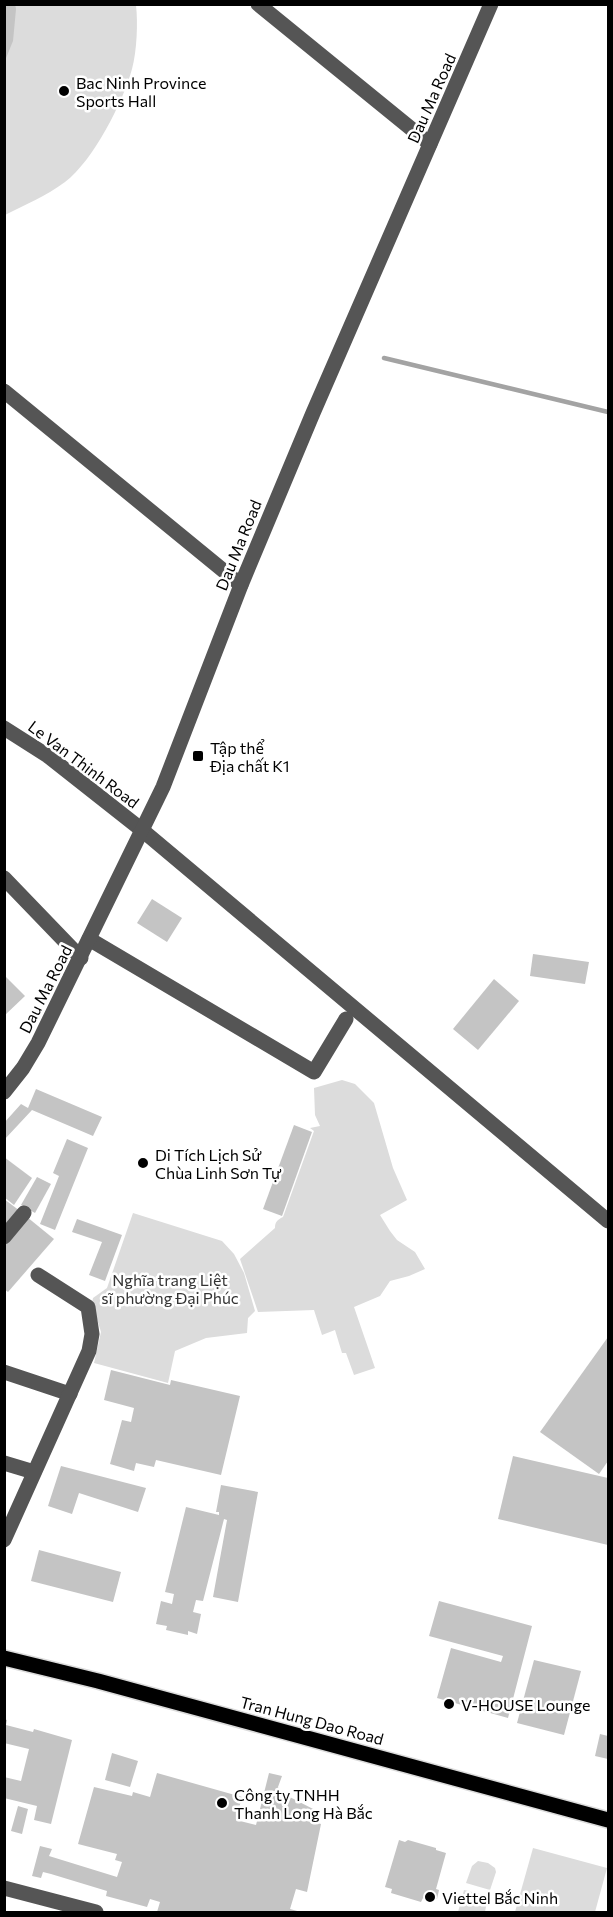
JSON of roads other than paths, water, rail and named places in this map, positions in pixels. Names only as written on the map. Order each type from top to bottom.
[{"type":"main road","name":"Tran Hung Dao Road","points":[[4,1658],[98,1681],[609,1820]]},
{"type":"street","points":[[258,4],[430,144]]},
{"type":"street","name":"Dau Ma Road","points":[[4,1092],[30,1057],[81,958],[163,788],[241,585],[313,413],[491,4]]},
{"type":"street","points":[[4,391],[241,585]]},
{"type":"street","name":"Le Van Thinh Road","points":[[4,728],[48,756],[142,830],[609,1221]]},
{"type":"street","points":[[4,878],[81,958]]},
{"type":"street","points":[[89,939],[314,1072],[346,1019]]},
{"type":"street","points":[[4,1237],[24,1213]]},
{"type":"street","points":[[4,1540],[89,1351],[92,1334],[88,1307],[38,1275]]},
{"type":"street","points":[[4,1372],[70,1394]]},
{"type":"street","points":[[4,1463],[34,1472]]},
{"type":"street","points":[[4,1888],[96,1912]]},
{"type":"waterway","points":[[384,358],[608,412]]},
{"type":"place","name":"Bac Ninh Province Sports Hall","points":[[64,91]]},
{"type":"place","name":"Tập thể Địa chất K1","points":[[198,756]]},
{"type":"place","name":"Di Tích Lịch Sử Chùa Linh Sơn Tự","points":[[143,1163]]},
{"type":"place","name":"V-HOUSE Lounge","points":[[449,1704]]},
{"type":"place","name":"Công ty TNHH Thanh Long Hà Bắc","points":[[222,1803]]},
{"type":"place","name":"Viettel Bắc Ninh","points":[[430,1897]]},
{"type":"park label","name":"Nghĩa trang Liệt sĩ phường Đại Phúc","points":[[170,1288]]}]
